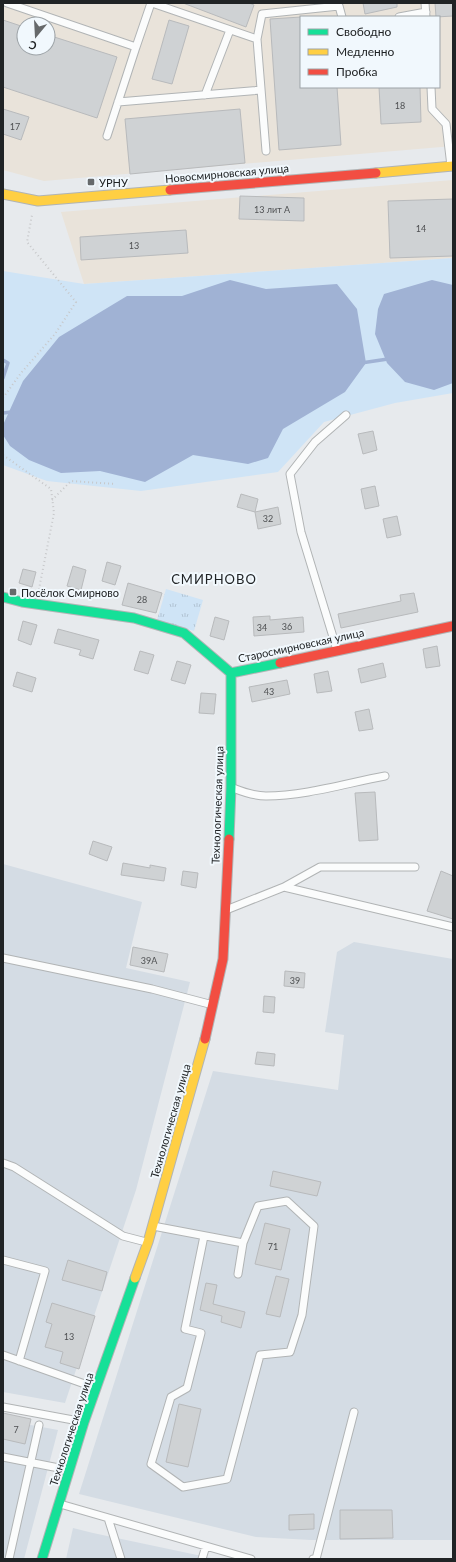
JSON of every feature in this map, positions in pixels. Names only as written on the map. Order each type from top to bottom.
[{"type":"street","name":"Новосмирновская улица","points":[[3,194],[38,201],[452,166]]},
{"type":"street","name":"Старосмирновская улица","points":[[3,597],[37,604],[134,618],[184,633],[231,673],[453,626]]},
{"type":"street","name":"Технологическая улица","points":[[42,1559],[84,1422],[153,1226],[205,1040],[213,1006],[223,959],[224,911],[231,787],[231,673]]},
{"type":"lane","points":[[7,3],[136,47]]},
{"type":"lane","points":[[106,136],[151,3],[257,39]]},
{"type":"lane","points":[[408,16],[426,14],[425,3]]},
{"type":"lane","points":[[266,151],[257,39],[262,14],[339,6],[342,16]]},
{"type":"lane","points":[[205,95],[230,30]]},
{"type":"lane","points":[[431,88],[432,109],[446,124],[452,166]]},
{"type":"lane","points":[[118,102],[261,90]]},
{"type":"lane","points":[[337,650],[301,532],[290,474],[315,442],[346,415]]},
{"type":"lane","points":[[231,787],[245,793],[265,796],[306,791],[386,776]]},
{"type":"lane","points":[[224,911],[284,887],[320,867],[415,867]]},
{"type":"lane","points":[[284,887],[453,927]]},
{"type":"lane","points":[[3,958],[152,989],[213,1006]]},
{"type":"lane","points":[[3,1163],[14,1167],[123,1236],[148,1242]]},
{"type":"lane","points":[[204,1236],[185,1329],[201,1333],[187,1388],[171,1397],[151,1464],[183,1488],[227,1479],[260,1355],[290,1352],[302,1315],[314,1226],[287,1201],[258,1206],[243,1243],[238,1274]]},
{"type":"lane","points":[[153,1226],[243,1243]]},
{"type":"lane","points":[[3,1260],[45,1271],[19,1361]]},
{"type":"lane","points":[[3,1355],[96,1388]]},
{"type":"lane","points":[[3,1406],[84,1422]]},
{"type":"lane","points":[[313,1559],[316,1559],[354,1412]]},
{"type":"lane","points":[[9,1559],[39,1425]]},
{"type":"lane","points":[[3,1456],[69,1470]]},
{"type":"lane","points":[[58,1504],[251,1559]]},
{"type":"lane","points":[[108,1518],[121,1559]]},
{"type":"lane","points":[[202,1559],[206,1546]]},
{"type":"path","points":[[3,398],[21,373],[55,334],[76,302],[27,242],[32,213],[38,201]]},
{"type":"path","points":[[3,455],[51,490],[54,513],[37,604]]},
{"type":"path","points":[[52,500],[71,481],[116,484]]},
{"type":"shaded area","points":[[3,3],[453,3],[453,146],[44,181],[3,170]]},
{"type":"shaded area","points":[[453,180],[453,258],[84,284],[61,212]]},
{"type":"shaded area","points":[[230,280],[266,289],[337,284],[357,309],[366,363],[345,392],[283,429],[268,458],[248,464],[193,455],[145,482],[100,471],[61,473],[29,460],[10,446],[3,435],[3,425],[23,381],[59,337],[127,296],[182,296]]},
{"type":"shaded area","points":[[432,280],[453,285],[453,383],[434,390],[405,382],[387,363],[375,334],[378,309],[384,294]]},
{"type":"shaded area","points":[[3,864],[142,902],[126,968],[190,982],[136,1190],[65,1403],[3,1392]]},
{"type":"shaded area","points":[[354,942],[453,959],[453,1540],[311,1540],[256,1537],[79,1494],[213,1071],[338,1090],[344,1035],[325,1032],[337,952]]},
{"type":"shaded area","points":[[3,1420],[58,1430],[24,1559],[3,1559]]},
{"type":"shaded area","points":[[73,1528],[93,1533],[216,1559],[66,1559]]},
{"type":"green space","points":[[453,258],[453,393],[395,403],[324,422],[278,472],[141,491],[47,481],[3,465],[3,271],[84,284]]},
{"type":"green space","points":[[166,589],[203,600],[194,631],[157,620]]},
{"type":"building","points":[[183,3],[249,3],[254,5],[246,27]]},
{"type":"building","points":[[363,3],[397,3],[397,7],[365,14]]},
{"type":"building","points":[[435,3],[453,3],[453,16],[436,16]]},
{"type":"building","points":[[300,17],[300,88],[337,88],[341,145],[279,150],[270,19]]},
{"type":"building","points":[[3,20],[16,24],[16,56],[56,56],[56,38],[117,57],[97,118],[3,87]]},
{"type":"building","points":[[169,20],[189,26],[172,84],[152,79]]},
{"type":"building","points":[[379,88],[420,88],[421,122],[381,124]]},
{"type":"building","points":[[3,109],[29,117],[21,140],[3,134]]},
{"type":"building","points":[[240,109],[245,163],[130,174],[125,119]]},
{"type":"building","points":[[240,196],[304,198],[304,221],[239,219]]},
{"type":"building","points":[[453,199],[453,256],[390,258],[388,201]]},
{"type":"building","points":[[186,230],[188,253],[81,260],[80,237]]},
{"type":"building","points":[[373,431],[377,450],[363,454],[358,434]]},
{"type":"building","points":[[375,486],[379,506],[365,509],[361,489]]},
{"type":"building","points":[[241,494],[258,499],[255,512],[237,507]]},
{"type":"building","points":[[278,507],[281,524],[258,529],[255,512]]},
{"type":"building","points":[[397,516],[401,535],[387,538],[383,519]]},
{"type":"building","points":[[107,562],[121,566],[115,585],[102,581]]},
{"type":"building","points":[[73,566],[86,570],[81,590],[67,586]]},
{"type":"building","points":[[23,569],[36,572],[32,587],[19,583]]},
{"type":"building","points":[[128,583],[162,593],[156,613],[122,605]]},
{"type":"building","points":[[414,593],[418,612],[341,628],[338,614],[401,601],[400,595]]},
{"type":"building","points":[[270,616],[270,620],[303,617],[304,632],[254,636],[253,617]]},
{"type":"building","points":[[215,617],[229,621],[224,640],[210,636]]},
{"type":"building","points":[[23,621],[37,625],[31,645],[18,640]]},
{"type":"building","points":[[58,629],[99,640],[93,659],[79,655],[81,650],[54,643]]},
{"type":"building","points":[[437,646],[440,666],[426,668],[423,649]]},
{"type":"building","points":[[140,651],[154,655],[148,674],[134,670]]},
{"type":"building","points":[[177,661],[191,665],[185,684],[171,680]]},
{"type":"building","points":[[383,663],[386,677],[361,683],[358,669]]},
{"type":"building","points":[[328,671],[332,691],[317,693],[314,674]]},
{"type":"building","points":[[17,672],[36,678],[32,692],[13,686]]},
{"type":"building","points":[[287,680],[290,694],[252,702],[249,687]]},
{"type":"building","points":[[201,693],[216,694],[214,714],[199,713]]},
{"type":"building","points":[[369,709],[373,729],[359,731],[355,712]]},
{"type":"building","points":[[375,792],[378,840],[359,841],[355,793]]},
{"type":"building","points":[[93,841],[112,847],[107,861],[89,854]]},
{"type":"building","points":[[123,863],[150,868],[150,865],[166,868],[164,881],[121,875]]},
{"type":"building","points":[[183,871],[198,873],[196,888],[181,885]]},
{"type":"building","points":[[441,871],[453,876],[453,919],[427,911]]},
{"type":"building","points":[[133,947],[168,954],[164,972],[130,965]]},
{"type":"building","points":[[285,971],[305,973],[304,988],[284,986]]},
{"type":"building","points":[[264,996],[275,997],[274,1013],[263,1012]]},
{"type":"building","points":[[257,1052],[275,1054],[274,1066],[255,1064]]},
{"type":"building","points":[[273,1171],[321,1182],[317,1196],[270,1186]]},
{"type":"building","points":[[265,1223],[290,1229],[281,1270],[255,1264]]},
{"type":"building","points":[[68,1260],[107,1272],[102,1291],[62,1280]]},
{"type":"building","points":[[276,1276],[289,1279],[280,1317],[266,1314]]},
{"type":"building","points":[[206,1283],[217,1285],[213,1304],[245,1312],[241,1328],[221,1322],[222,1316],[200,1310]]},
{"type":"building","points":[[52,1303],[95,1316],[79,1369],[60,1363],[63,1352],[45,1347],[52,1324],[46,1322]]},
{"type":"building","points":[[179,1404],[201,1409],[188,1467],[166,1462]]},
{"type":"building","points":[[3,1413],[31,1419],[25,1444],[3,1439]]},
{"type":"building","points":[[340,1510],[392,1510],[393,1538],[340,1539]]},
{"type":"building","points":[[314,1514],[314,1529],[289,1530],[289,1515]]},
{"type":"waterway","points":[[361,363],[388,359]]},
{"type":"waterway","points":[[3,360],[8,363],[3,378]]},
{"type":"waterway","points":[[3,413],[12,412]]},
{"type":"traffic: fast","points":[[3,597],[22,602],[134,618],[184,633],[231,673],[280,663]]},
{"type":"traffic: fast","points":[[229,839],[231,787],[231,673]]},
{"type":"traffic: fast","points":[[42,1559],[84,1422],[135,1278]]},
{"type":"traffic: slow","points":[[376,173],[453,166]]},
{"type":"traffic: slow","points":[[3,194],[38,201],[170,190]]},
{"type":"traffic: slow","points":[[135,1278],[148,1242],[205,1039]]},
{"type":"traffic: jam","points":[[170,190],[376,173]]},
{"type":"traffic: jam","points":[[280,663],[453,626]]},
{"type":"traffic: jam","points":[[205,1039],[223,959],[229,839]]},
{"type":"place","name":"УРНУ","points":[[91,182]]},
{"type":"place","name":"Посёлок Смирново","points":[[13,592]]},
{"type":"district","name":"СМИРНОВО","points":[[214,579]]}]
